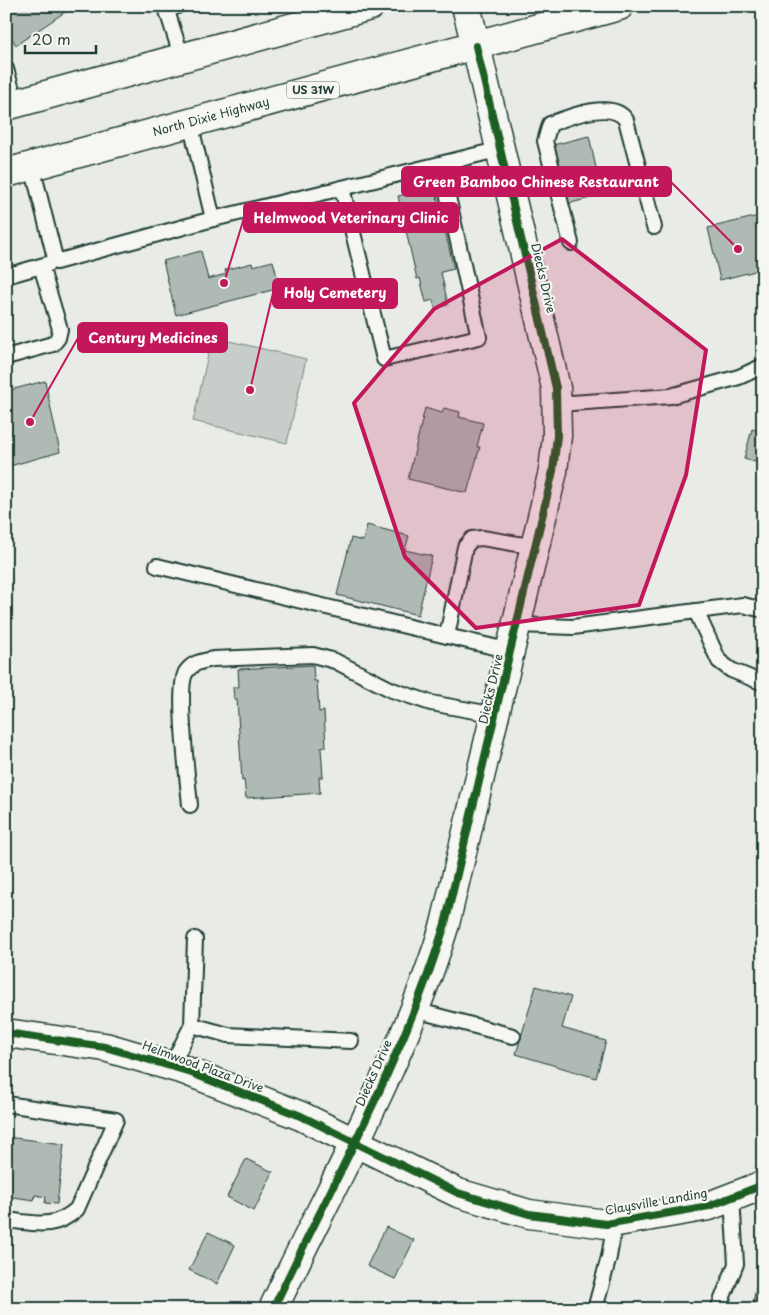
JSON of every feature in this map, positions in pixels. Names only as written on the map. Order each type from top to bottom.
[{"type":"street","points":[[11,105],[370,6]]},
{"type":"street","name":"Diecks Drive","points":[[273,1309],[354,1143],[415,1010],[445,924],[515,638],[553,471],[558,404],[548,349],[466,6]]},
{"type":"street","name":"North Dixie Highway","points":[[6,173],[619,6]]},
{"type":"street","name":"Helmwood Plaza Drive","points":[[6,1032],[105,1047],[171,1066],[301,1116],[354,1143]]},
{"type":"street","name":"Claysville Landing","points":[[354,1143],[458,1193],[529,1214],[606,1224],[709,1206],[763,1185]]},
{"type":"lane","points":[[167,8],[182,58]]},
{"type":"lane","points":[[6,69],[11,105]]},
{"type":"lane","points":[[571,243],[545,142],[550,124],[589,112],[608,109],[617,111],[626,120],[654,227]]},
{"type":"lane","points":[[190,122],[213,219]]},
{"type":"lane","points":[[6,276],[213,219],[501,149]]},
{"type":"lane","points":[[342,188],[384,359],[403,355],[480,337],[441,165]]},
{"type":"lane","points":[[32,166],[56,262]]},
{"type":"lane","points":[[6,357],[53,344],[58,338],[60,329],[41,266]]},
{"type":"lane","points":[[558,404],[671,396],[739,377],[763,366]]},
{"type":"lane","points":[[447,636],[465,547],[472,539],[482,538],[536,547]]},
{"type":"lane","points":[[157,566],[447,636],[515,638],[573,627],[743,605],[763,610]]},
{"type":"lane","points":[[696,612],[719,661],[731,670],[763,683]]},
{"type":"lane","points":[[190,805],[182,694],[186,672],[197,662],[213,659],[313,655],[335,661],[392,690],[431,703],[496,715]]},
{"type":"lane","points":[[171,1066],[192,1025],[194,939]]},
{"type":"lane","points":[[415,1010],[513,1036]]},
{"type":"lane","points":[[192,1025],[228,1035],[351,1041]]},
{"type":"lane","points":[[6,1104],[116,1120],[77,1208],[72,1213],[54,1223],[6,1220]]},
{"type":"lane","points":[[718,1309],[736,1264],[732,1197]]},
{"type":"lane","points":[[595,1309],[609,1257],[615,1222]]},
{"type":"highlighted area","points":[[562,239],[706,350],[686,475],[639,605],[476,628],[405,557],[354,403],[434,309]]},
{"type":"shaded area","points":[[212,337],[306,359],[287,443],[193,421]]},
{"type":"building","points":[[6,6],[74,6],[16,45],[6,29]]},
{"type":"building","points":[[589,136],[602,195],[567,204],[553,145]]},
{"type":"building","points":[[435,187],[454,269],[441,272],[448,305],[435,308],[433,300],[426,302],[420,278],[417,279],[398,196]]},
{"type":"building","points":[[763,215],[763,269],[720,280],[708,228]]},
{"type":"building","points":[[201,251],[208,279],[226,274],[225,270],[252,263],[253,266],[273,261],[280,288],[176,315],[163,261]]},
{"type":"building","points":[[45,381],[60,452],[6,467],[6,391]]},
{"type":"building","points":[[425,408],[442,413],[444,408],[460,412],[459,417],[483,423],[477,447],[480,447],[467,493],[408,479]]},
{"type":"building","points":[[752,429],[763,432],[763,464],[744,459]]},
{"type":"building","points":[[367,525],[409,536],[405,550],[432,556],[418,615],[337,595],[351,538],[363,541]]},
{"type":"building","points":[[313,665],[314,681],[317,681],[319,712],[324,711],[326,747],[321,748],[323,777],[319,777],[320,793],[246,798],[244,780],[242,781],[237,699],[234,699],[233,687],[239,687],[238,669]]},
{"type":"building","points":[[536,986],[571,997],[562,1028],[606,1041],[596,1078],[516,1054]]},
{"type":"building","points":[[6,1137],[64,1144],[57,1204],[45,1203],[46,1197],[35,1195],[34,1200],[6,1196]]},
{"type":"building","points":[[246,1159],[273,1172],[254,1211],[227,1197]]},
{"type":"building","points":[[386,1227],[414,1240],[395,1279],[367,1266]]},
{"type":"building","points":[[208,1232],[235,1245],[217,1284],[189,1270]]},
{"type":"building","points":[[760,1263],[763,1264],[763,1309],[752,1309]]},
{"type":"building","points":[[354,1302],[369,1309],[351,1309]]},
{"type":"cycle path","points":[[273,1309],[388,1071],[409,1023],[445,924],[553,471],[557,436],[556,388],[476,46]]},
{"type":"cycle path","points":[[6,1033],[105,1047],[184,1070],[301,1116],[458,1193],[529,1214],[606,1224],[709,1206],[763,1185]]},
{"type":"place","name":"Green Bamboo Chinese Restaurant","points":[[738,249]]},
{"type":"place","name":"Helmwood Veterinary Clinic","points":[[224,283]]},
{"type":"place","name":"Holy Cemetery","points":[[250,390]]},
{"type":"place","name":"Century Medicines","points":[[30,422]]}]
